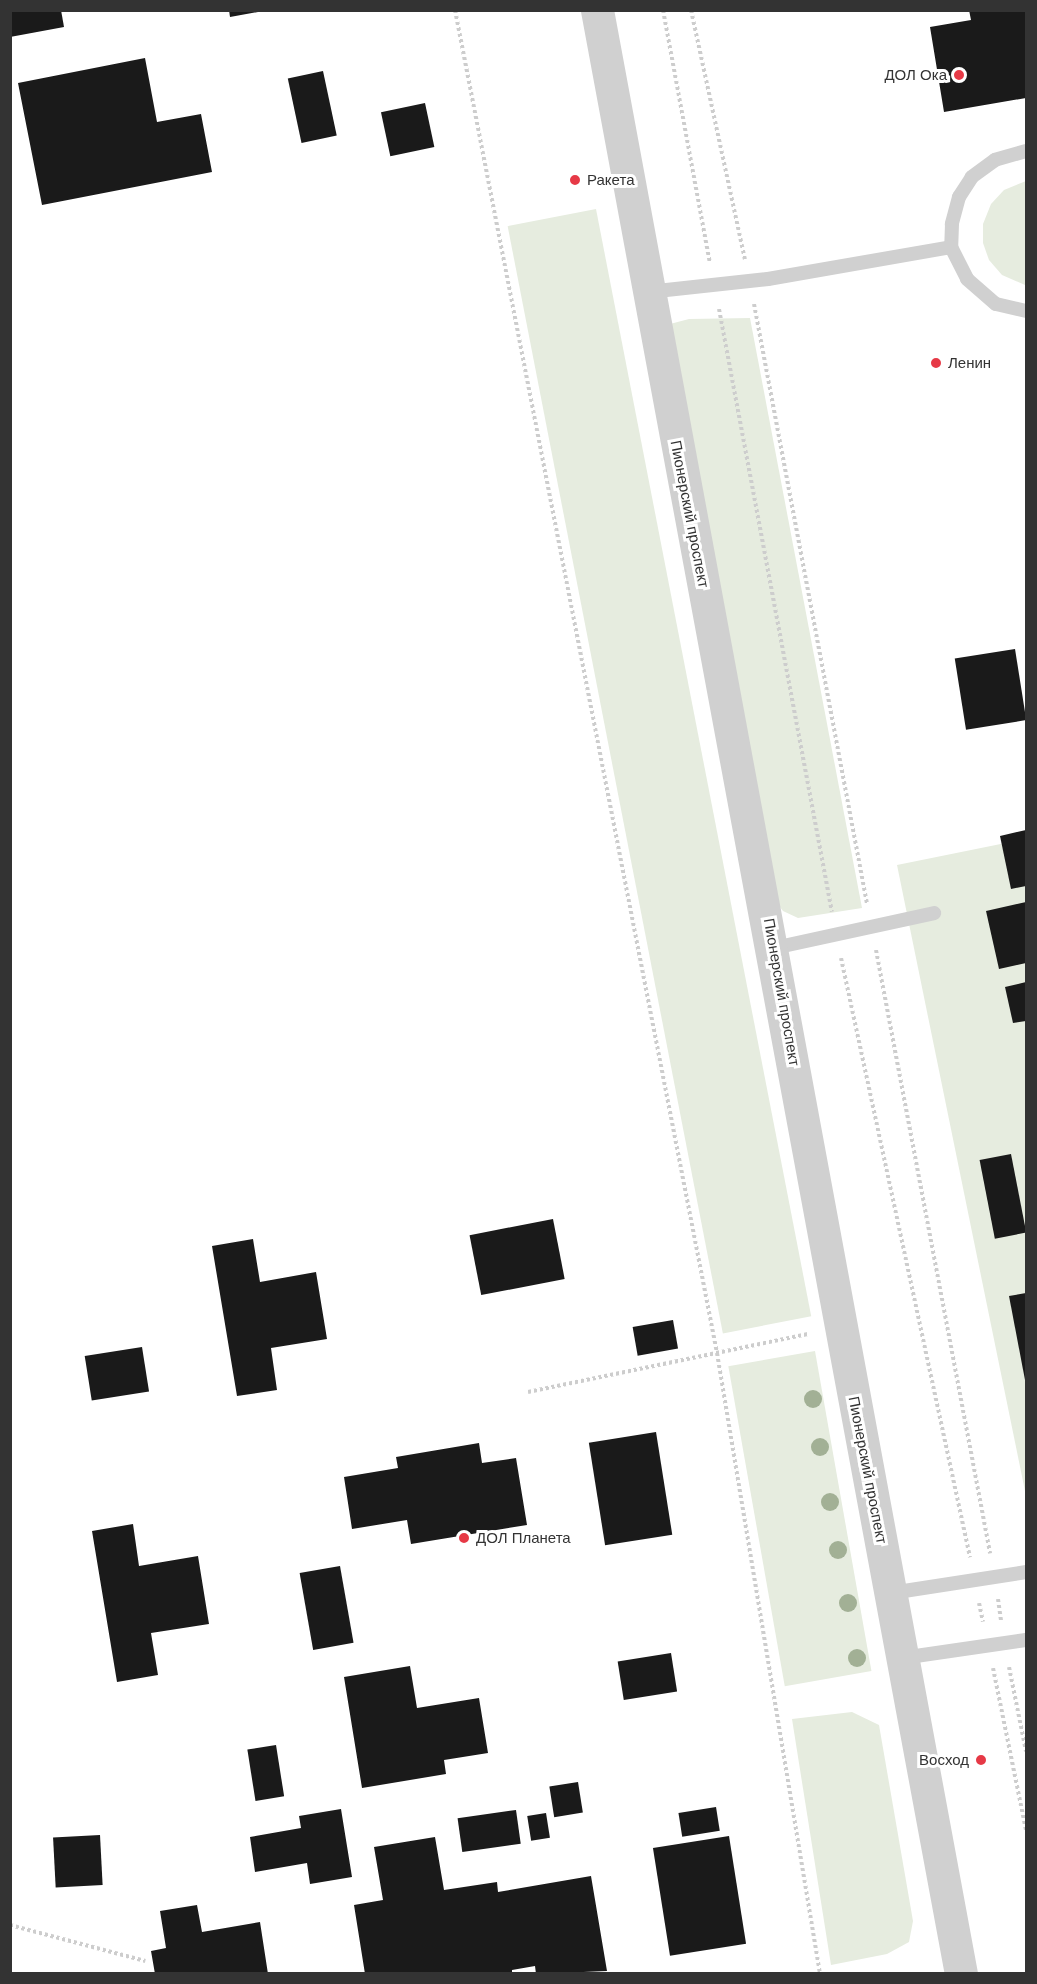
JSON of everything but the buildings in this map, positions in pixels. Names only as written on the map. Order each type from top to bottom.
[{"type":"street","name":"Пионерский проспект","points":[[597,10],[648,292],[774,948],[841,1327],[962,1974]]},
{"type":"lane","points":[[1026,151],[995,160],[972,177],[959,197],[951,224],[951,247],[967,279],[996,304],[1026,311]]},
{"type":"lane","points":[[648,292],[750,282],[951,247]]},
{"type":"lane","points":[[774,948],[871,924],[934,913]]},
{"type":"lane","points":[[891,1593],[1026,1572]]},
{"type":"lane","points":[[902,1658],[1026,1640]]},
{"type":"path","points":[[455,10],[717,1353],[820,1974]]},
{"type":"path","points":[[691,10],[750,282],[1026,1751]]},
{"type":"path","points":[[528,1392],[841,1327]]},
{"type":"path","points":[[10,1925],[145,1961]]},
{"type":"shaded area","points":[[1026,181],[1025,285],[1002,275],[989,260],[983,243],[983,224],[991,204],[1004,190]]},
{"type":"shaded area","points":[[596,209],[811,1316],[723,1333],[508,226]]},
{"type":"shaded area","points":[[750,318],[862,908],[798,918],[783,911],[769,893],[670,324],[689,319]]},
{"type":"shaded area","points":[[1026,839],[1026,1496],[897,865]]},
{"type":"shaded area","points":[[815,1351],[871,1671],[785,1686],[728,1366]]},
{"type":"shaded area","points":[[852,1712],[879,1725],[913,1921],[909,1942],[887,1954],[831,1965],[792,1719]]},
{"type":"place","name":"ДОЛ Ока","points":[[959,75]]},
{"type":"place","name":"Ракета","points":[[575,180]]},
{"type":"place","name":"Ленин","points":[[936,363]]},
{"type":"place","name":"ДОЛ Планета","points":[[464,1538]]},
{"type":"place","name":"Восход","points":[[981,1760]]}]
